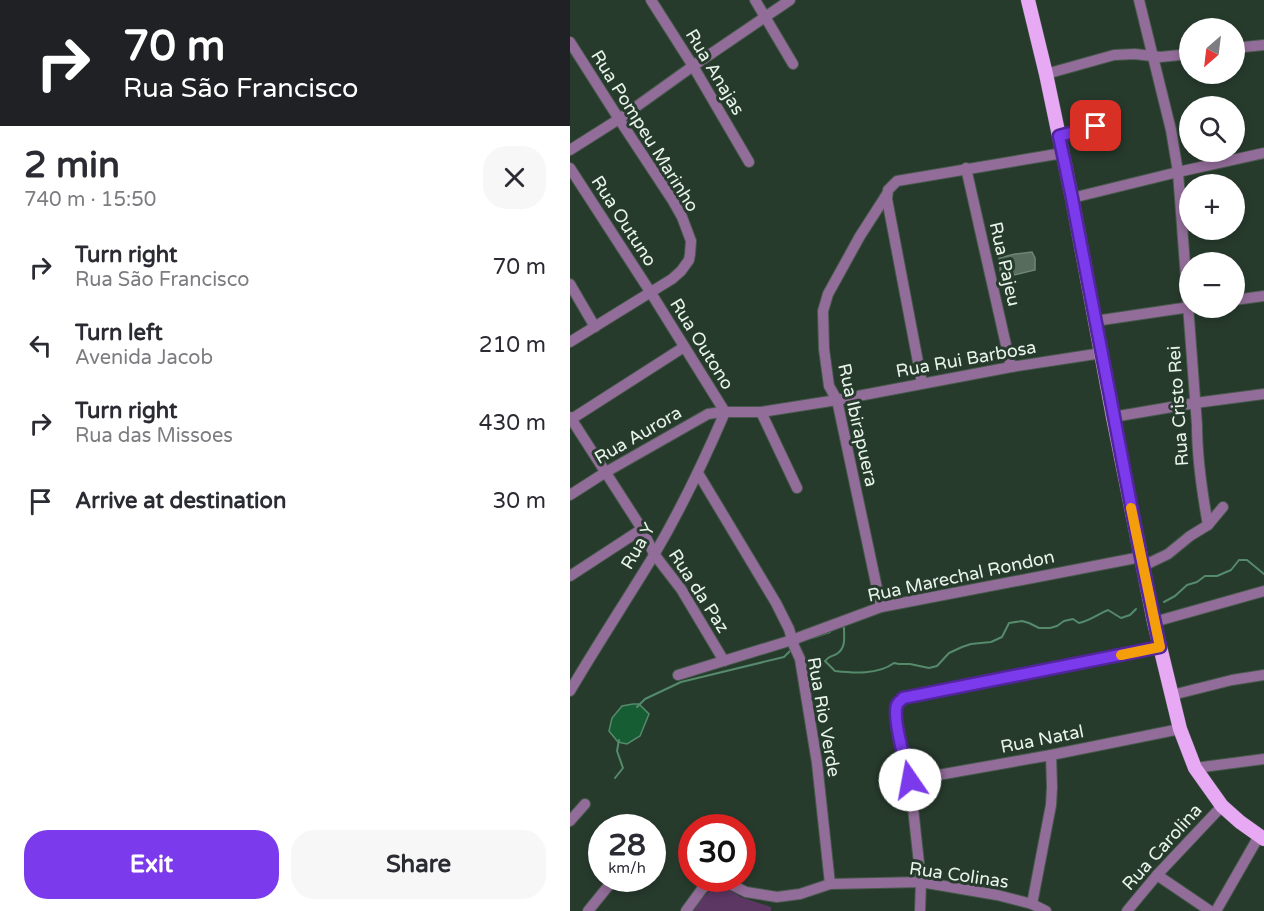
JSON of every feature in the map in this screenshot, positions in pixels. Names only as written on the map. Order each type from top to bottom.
[{"type":"main road","points":[[1028,0],[1063,153],[1154,622],[1180,729],[1195,768],[1222,806],[1261,837]]},
{"type":"street","name":"Rua Anajas","points":[[651,0],[749,162]]},
{"type":"street","points":[[754,0],[793,64]]},
{"type":"street","points":[[570,150],[619,119],[790,0]]},
{"type":"street","name":"Rua Cristo Rei","points":[[1139,0],[1171,130],[1178,172],[1185,252]]},
{"type":"street","name":"Rua Pompeu Marinho","points":[[570,42],[678,209],[691,241],[689,260],[672,279],[570,342]]},
{"type":"street","points":[[1245,47],[1264,45]]},
{"type":"street","points":[[1046,74],[1114,55],[1135,54],[1153,57],[1179,55]]},
{"type":"street","points":[[1059,136],[1115,122]]},
{"type":"street","points":[[966,168],[1063,153]]},
{"type":"street","points":[[1072,198],[1264,153]]},
{"type":"street","name":"Rua Outuno","points":[[570,168],[651,293]]},
{"type":"street","name":"Rua Ibirapuera","points":[[881,607],[837,400],[829,386],[824,349],[823,311],[828,294],[860,236],[888,190],[897,181],[966,168]]},
{"type":"street","name":"Rua Pajeu","points":[[966,168],[1011,367]]},
{"type":"street","points":[[887,194],[886,199],[922,384]]},
{"type":"street","points":[[570,284],[595,327]]},
{"type":"street","name":"Rua Outono","points":[[651,293],[725,412]]},
{"type":"street","points":[[1245,299],[1264,296]]},
{"type":"street","points":[[1095,321],[1179,308]]},
{"type":"street","name":"Rua Cristo Rei","points":[[1190,318],[1199,470],[1208,525]]},
{"type":"street","points":[[570,418],[684,347]]},
{"type":"street","name":"Rua Rui Barbosa","points":[[761,412],[1102,353]]},
{"type":"street","points":[[1113,417],[1264,394]]},
{"type":"street","name":"Rua Aurora","points":[[570,495],[704,415],[725,412],[761,412]]},
{"type":"street","name":"Rua Y","points":[[570,691],[654,554],[698,473],[725,412]]},
{"type":"street","points":[[761,412],[797,488]]},
{"type":"street","name":"Rua da Paz","points":[[570,418],[642,529],[654,554],[681,589],[724,661]]},
{"type":"street","name":"Rua Rio Verde","points":[[698,473],[776,603],[800,659],[817,763],[830,884]]},
{"type":"street","name":"Rua Marechal Rondon","points":[[678,675],[792,640],[881,607],[1142,561],[1168,554],[1208,525],[1223,507]]},
{"type":"street","points":[[570,576],[642,529]]},
{"type":"street","points":[[1154,622],[1264,591]]},
{"type":"street","points":[[920,911],[921,882],[910,780],[897,724],[896,711],[900,701],[908,697],[1160,647]]},
{"type":"street","points":[[1172,695],[1232,680],[1264,675]]},
{"type":"street","name":"Rua Natal","points":[[910,780],[1180,729]]},
{"type":"street","points":[[1032,904],[1051,805],[1051,755]]},
{"type":"street","points":[[1195,768],[1264,759]]},
{"type":"street","points":[[570,821],[585,804]]},
{"type":"street","name":"Rua Carolina","points":[[1126,911],[1222,806]]},
{"type":"street","points":[[1216,911],[1261,837]]},
{"type":"street","points":[[1157,875],[1210,911]]},
{"type":"street","name":"Rua Colinas","points":[[746,892],[777,897],[800,894],[830,884],[921,882],[997,895],[1032,904],[1046,911]]},
{"type":"street","points":[[589,911],[604,892]]},
{"type":"street","points":[[686,911],[700,892]]},
{"type":"shaded area","points":[[639,704],[649,714],[640,736],[627,744],[618,742],[609,731],[612,718],[622,706]]},
{"type":"shaded area","points":[[710,892],[733,892],[771,907],[771,911],[694,911],[704,896]]},
{"type":"building","points":[[1032,252],[1035,258],[1035,270],[1001,278],[999,258]]},
{"type":"waterway","points":[[1164,602],[1187,585],[1205,576],[1217,576],[1231,570],[1239,560],[1247,560],[1264,574]]},
{"type":"waterway","points":[[842,626],[844,628],[842,648],[825,661],[835,671],[865,672],[881,670],[894,663],[929,668],[937,666],[949,653],[962,647],[991,642],[1002,637],[1009,623],[1022,621],[1039,628],[1050,628],[1073,619],[1079,623],[1083,622],[1108,610],[1121,618],[1130,615],[1136,609]]},
{"type":"waterway","points":[[812,638],[830,632]]},
{"type":"waterway","points":[[637,707],[645,699],[681,682],[784,657],[792,649]]},
{"type":"waterway","points":[[615,778],[623,768],[617,751],[619,740]]},
{"type":"slow traffic","points":[[1121,655],[1160,647],[1131,508]]},
{"type":"route","points":[[910,780],[897,724],[897,705],[903,698],[1160,647],[1059,136],[1096,126]]}]
